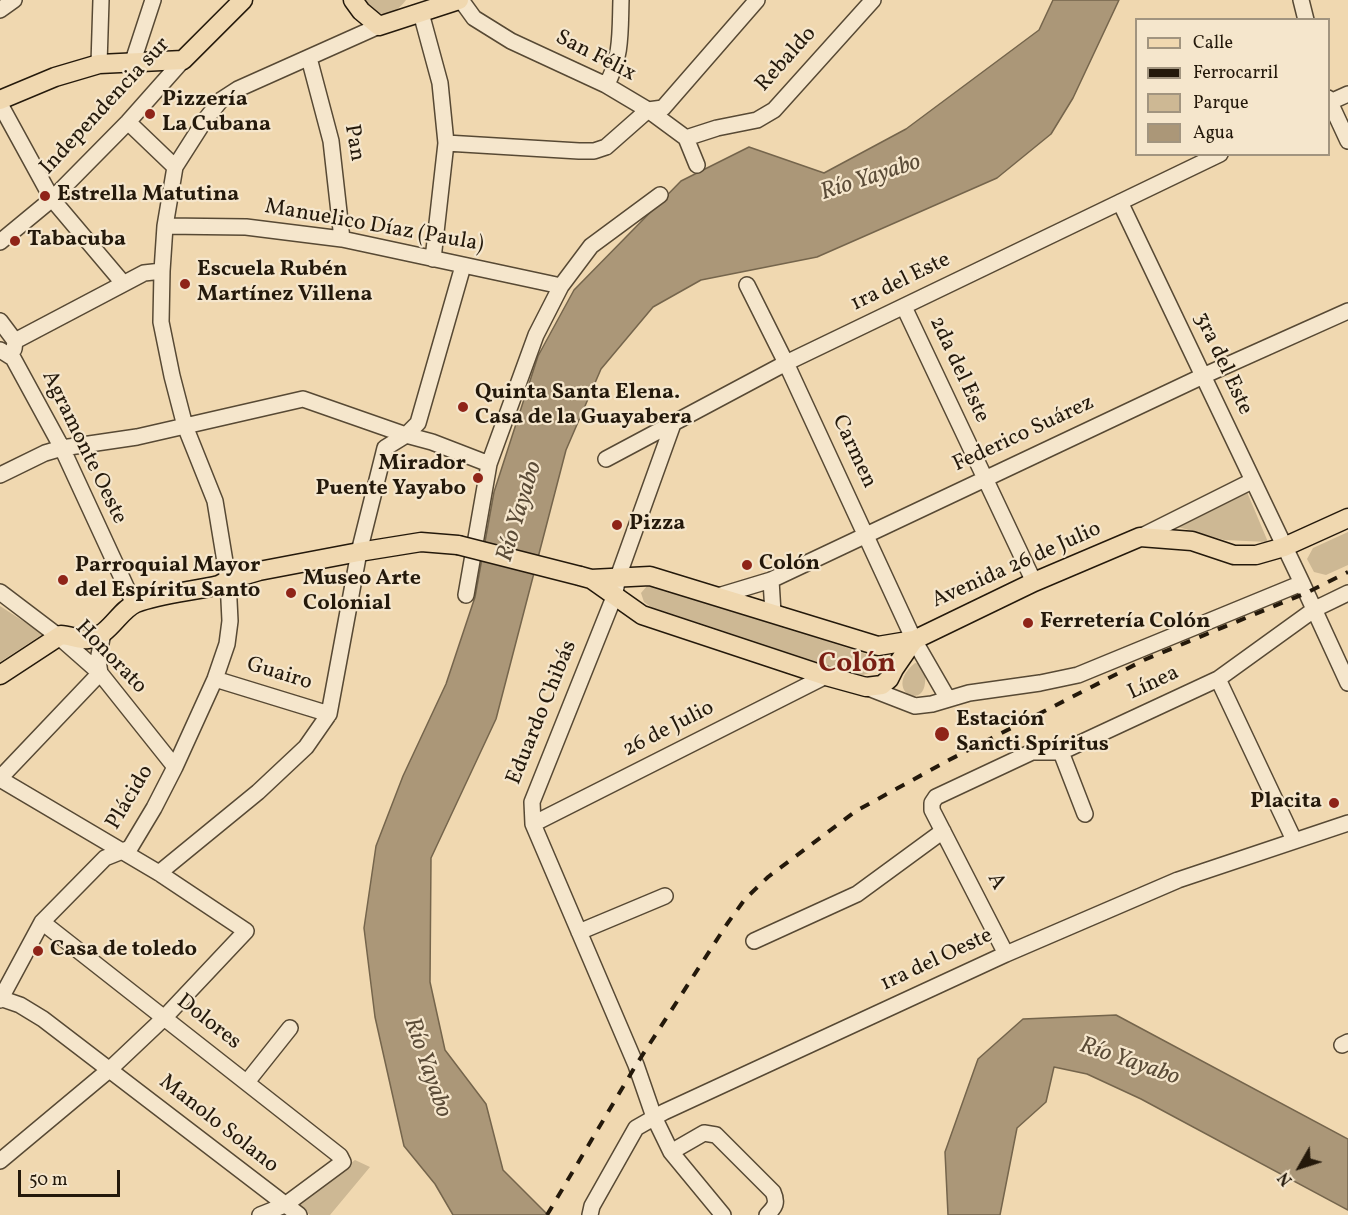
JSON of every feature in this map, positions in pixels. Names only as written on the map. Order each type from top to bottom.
[{"type":"main road","name":"Independencia sur","points":[[183,60],[243,0]]},
{"type":"main road","points":[[353,0],[361,11],[380,26],[419,6],[460,0]]},
{"type":"main road","points":[[0,102],[55,77],[99,64],[183,60]]},
{"type":"main road","name":"Avenida 26 de Julio","points":[[879,646],[914,640],[1034,582],[1140,537],[1192,541],[1234,555],[1256,555],[1284,547],[1348,518]]},
{"type":"main road","points":[[0,675],[58,636],[63,634],[86,640],[103,632],[134,604],[219,585],[259,571],[421,542],[458,546],[585,578],[650,576],[879,646],[894,669]]},
{"type":"main road","points":[[642,615],[633,604],[629,590],[634,580],[650,576]]},
{"type":"main road","points":[[585,578],[642,615],[866,687]]},
{"type":"main road","name":"Avenida 26 de Julio","points":[[866,687],[882,685],[889,679],[914,640]]},
{"type":"street","points":[[0,10],[14,0]]},
{"type":"street","points":[[99,64],[101,0]]},
{"type":"street","points":[[133,61],[153,0]]},
{"type":"street","name":"San Félix","points":[[460,0],[474,18],[511,41],[606,85],[648,110],[686,138]]},
{"type":"street","points":[[606,85],[613,73],[619,52],[621,0]]},
{"type":"street","points":[[446,143],[594,151],[606,147],[648,110],[663,108],[757,0]]},
{"type":"street","name":"Rebaldo","points":[[686,138],[717,128],[757,120],[774,110],[873,0]]},
{"type":"street","points":[[1301,0],[1306,18]]},
{"type":"street","points":[[419,6],[440,83],[446,143],[433,259]]},
{"type":"street","points":[[128,122],[175,167],[205,120],[221,100],[238,89],[380,26]]},
{"type":"street","name":"Pan","points":[[309,57],[331,141],[342,239]]},
{"type":"street","name":"Independencia sur","points":[[0,242],[52,199],[128,122],[183,60]]},
{"type":"street","points":[[1330,102],[1348,94]]},
{"type":"street","points":[[0,102],[52,199],[123,283]]},
{"type":"street","points":[[1330,104],[1348,141]]},
{"type":"street","points":[[686,138],[697,165]]},
{"type":"street","name":"1ra del Este","points":[[606,459],[786,363],[1216,156]]},
{"type":"street","name":"Plácido","points":[[0,998],[42,922],[105,858],[130,848],[175,767],[215,679],[227,644],[230,621],[228,580],[215,501],[185,426],[161,322],[165,226],[175,167]]},
{"type":"street","points":[[466,595],[489,464],[536,335],[561,286],[591,246],[660,195]]},
{"type":"street","name":"3ra del Este","points":[[1120,201],[1315,609],[1348,683]]},
{"type":"street","name":"Manuelico Díaz (Paula)","points":[[165,226],[246,227],[342,239],[561,286]]},
{"type":"street","points":[[159,873],[274,777],[306,747],[329,714],[359,552],[385,448],[418,423],[463,266]]},
{"type":"street","points":[[7,354],[15,341],[123,283],[144,273],[162,270]]},
{"type":"street","name":"Carmen","points":[[747,285],[786,363],[914,640],[948,699]]},
{"type":"street","name":"2da del Este","points":[[904,307],[1034,582]]},
{"type":"street","name":"Federico Suárez","points":[[718,596],[771,580],[984,478],[1348,311]]},
{"type":"street","points":[[0,321],[15,341]]},
{"type":"street","name":"Agramonte Oeste","points":[[7,354],[62,448],[134,604]]},
{"type":"street","points":[[0,475],[45,453],[62,448],[137,437],[303,399],[405,435],[432,442],[489,464]]},
{"type":"street","name":"Eduardo Chibás","points":[[673,424],[618,577],[614,597],[532,802],[533,824],[636,1065],[654,1117],[671,1152],[723,1215]]},
{"type":"street","name":"Avenida 26 de Julio","points":[[1140,537],[1252,481]]},
{"type":"street","points":[[771,580],[773,613]]},
{"type":"street","name":"Línea","points":[[866,687],[915,706],[932,704],[969,693],[1078,675],[1302,583]]},
{"type":"street","name":"Honorato","points":[[0,592],[58,636],[100,673],[175,767]]},
{"type":"street","name":"Línea","points":[[943,831],[932,810],[932,803],[936,797],[1032,752],[1061,752],[1218,679],[1315,609],[1348,593]]},
{"type":"street","points":[[1,1158],[109,1070],[164,1018],[246,931],[159,873],[0,778],[100,673],[98,661],[103,632]]},
{"type":"street","name":"26 de Julio","points":[[533,824],[826,676]]},
{"type":"street","name":"Guairo","points":[[215,679],[329,714]]},
{"type":"street","points":[[1218,679],[1294,840]]},
{"type":"street","points":[[1061,752],[1085,814]]},
{"type":"street","name":"1ra del Oeste","points":[[591,1210],[636,1128],[654,1117],[1006,954],[1178,880],[1348,823]]},
{"type":"street","points":[[754,941],[856,894],[943,831]]},
{"type":"street","name":"A","points":[[943,831],[1006,954]]},
{"type":"street","points":[[579,932],[665,896]]},
{"type":"street","name":"Dolores","points":[[42,922],[340,1156],[343,1162],[285,1205]]},
{"type":"street","name":"Manolo Solano","points":[[0,998],[20,1005],[43,1019],[299,1215]]},
{"type":"street","points":[[247,1082],[290,1028]]},
{"type":"street","points":[[671,1152],[704,1133],[716,1135],[773,1192],[777,1200],[775,1207],[767,1215]]},
{"type":"street","points":[[260,1215],[285,1205]]},
{"type":"green space","points":[[359,0],[406,0],[394,11],[383,14],[372,10]]},
{"type":"green space","points":[[1247,492],[1268,542],[1224,540],[1178,527]]},
{"type":"green space","points":[[1348,532],[1348,565],[1326,575],[1314,572],[1307,559],[1313,548]]},
{"type":"green space","points":[[653,584],[866,654],[871,663],[869,673],[860,676],[651,607],[644,602],[641,593],[647,586]]},
{"type":"green space","points":[[0,606],[43,634],[0,662]]},
{"type":"green space","points":[[915,663],[922,664],[925,680],[922,691],[912,696],[903,688],[903,681],[906,672]]},
{"type":"green space","points":[[355,1160],[370,1167],[330,1215],[310,1215],[296,1204]]},
{"type":"water","name":"Río Yayabo","points":[[1053,0],[1119,0],[1073,98],[1051,134],[997,178],[817,257],[701,280],[653,307],[601,369],[566,450],[496,719],[431,858],[430,982],[445,1050],[486,1104],[503,1170],[548,1215],[453,1215],[435,1184],[404,1146],[375,1017],[364,928],[376,846],[403,776],[446,684],[475,597],[494,492],[538,356],[574,290],[681,181],[749,147],[824,173],[906,129],[1039,30]]},
{"type":"water","name":"Río Yayabo","points":[[1116,1015],[1348,1139],[1348,1210],[1141,1099],[1087,1074],[1054,1067],[1046,1102],[1017,1128],[1000,1215],[948,1215],[945,1152],[978,1059],[1023,1019]]},
{"type":"railway","points":[[547,1215],[636,1065],[727,924],[745,899],[768,877],[856,811],[949,760],[1144,660],[1306,593],[1348,572]]},
{"type":"place","name":"Pizzería La Cubana","points":[[150,114]]},
{"type":"place","name":"Estrella Matutina","points":[[45,196]]},
{"type":"place","name":"Tabacuba","points":[[15,241]]},
{"type":"place","name":"Escuela Rubén Martínez Villena","points":[[185,284]]},
{"type":"place","name":"Quinta Santa Elena. Casa de la Guayabera","points":[[463,407]]},
{"type":"place","name":"Mirador Puente Yayabo","points":[[478,478]]},
{"type":"place","name":"Pizza","points":[[617,525]]},
{"type":"place","name":"Colón","points":[[747,565]]},
{"type":"place","name":"Parroquial Mayor del Espíritu Santo","points":[[63,580]]},
{"type":"place","name":"Museo Arte Colonial","points":[[291,593]]},
{"type":"place","name":"Ferretería Colón","points":[[1028,623]]},
{"type":"place","name":"Estación Sancti Spíritus","points":[[942,734]]},
{"type":"place","name":"Placita","points":[[1334,803]]},
{"type":"place","name":"Casa de toledo","points":[[38,951]]},
{"type":"district","name":"Colón","points":[[857,666]]}]
